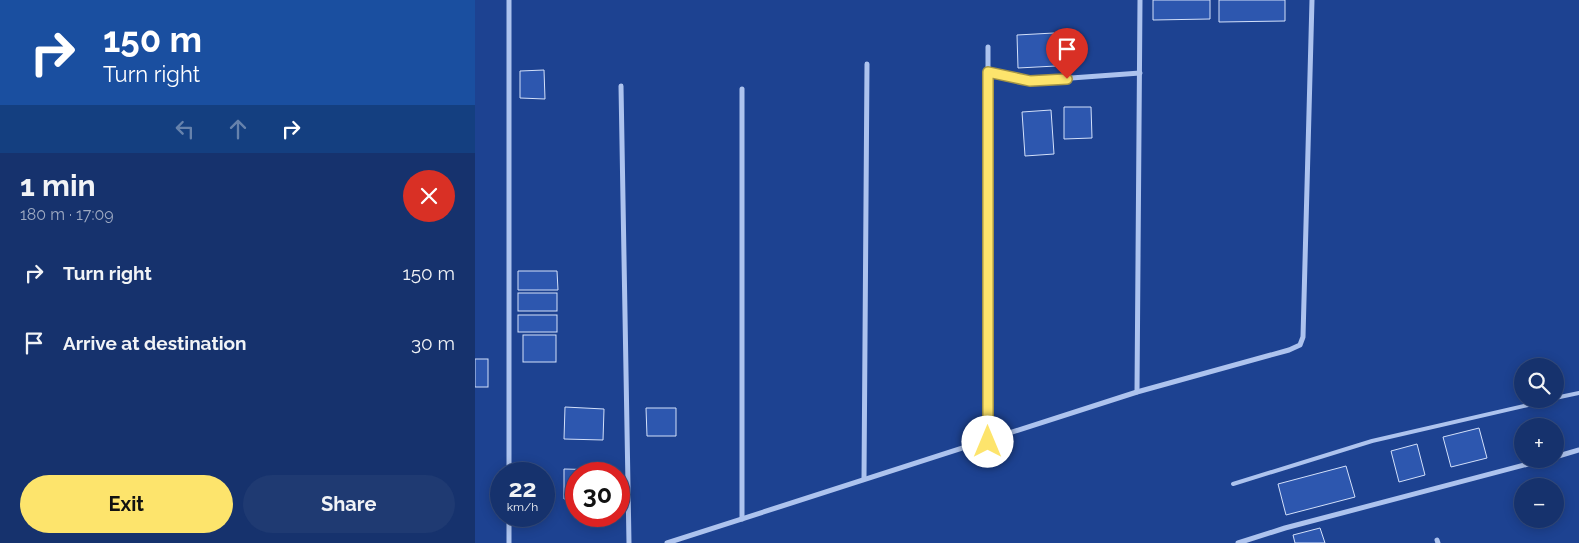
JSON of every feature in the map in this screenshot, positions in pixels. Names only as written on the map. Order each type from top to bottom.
[{"type":"street","points":[[509,0],[509,462]]},
{"type":"street","points":[[1137,392],[1140,0]]},
{"type":"street","points":[[667,543],[864,479],[988,442],[1137,392],[1289,350],[1300,345],[1303,337],[1311,0]]},
{"type":"street","points":[[988,47],[988,442]]},
{"type":"street","points":[[864,479],[867,64]]},
{"type":"street","points":[[988,72],[1030,81],[1140,74]]},
{"type":"street","points":[[621,86],[629,543]]},
{"type":"street","points":[[742,89],[742,519]]},
{"type":"street","points":[[1564,454],[1579,450]]},
{"type":"street","points":[[1238,543],[1285,528],[1514,468]]},
{"type":"street","points":[[509,527],[509,543]]},
{"type":"lane","points":[[1564,397],[1579,393]]},
{"type":"lane","points":[[1233,484],[1372,441],[1515,408]]},
{"type":"building","points":[[1153,0],[1210,0],[1210,19],[1153,20]]},
{"type":"building","points":[[1219,0],[1285,0],[1285,21],[1219,22]]},
{"type":"building","points":[[1054,33],[1056,66],[1018,68],[1017,35]]},
{"type":"building","points":[[544,70],[545,99],[520,98],[520,71]]},
{"type":"building","points":[[1064,107],[1091,107],[1092,138],[1064,139]]},
{"type":"building","points":[[1051,110],[1054,154],[1025,156],[1022,112]]},
{"type":"building","points":[[518,271],[557,271],[558,290],[518,290]]},
{"type":"building","points":[[518,293],[557,293],[557,311],[518,311]]},
{"type":"building","points":[[518,315],[557,315],[557,332],[518,332]]},
{"type":"building","points":[[523,335],[556,335],[556,362],[523,362]]},
{"type":"building","points":[[475,359],[488,359],[488,387],[475,387]]},
{"type":"building","points":[[565,407],[604,409],[603,440],[564,439]]},
{"type":"building","points":[[646,408],[676,408],[676,436],[647,436]]},
{"type":"building","points":[[1479,428],[1487,458],[1451,467],[1443,437]]},
{"type":"building","points":[[1417,444],[1425,475],[1399,482],[1391,451]]},
{"type":"building","points":[[1346,466],[1355,497],[1286,515],[1278,484]]},
{"type":"building","points":[[564,469],[565,499],[564,499]]},
{"type":"building","points":[[1320,528],[1325,543],[1295,543],[1293,535]]},
{"type":"route","points":[[988,442],[988,72],[1015,80],[1067,79]]}]
